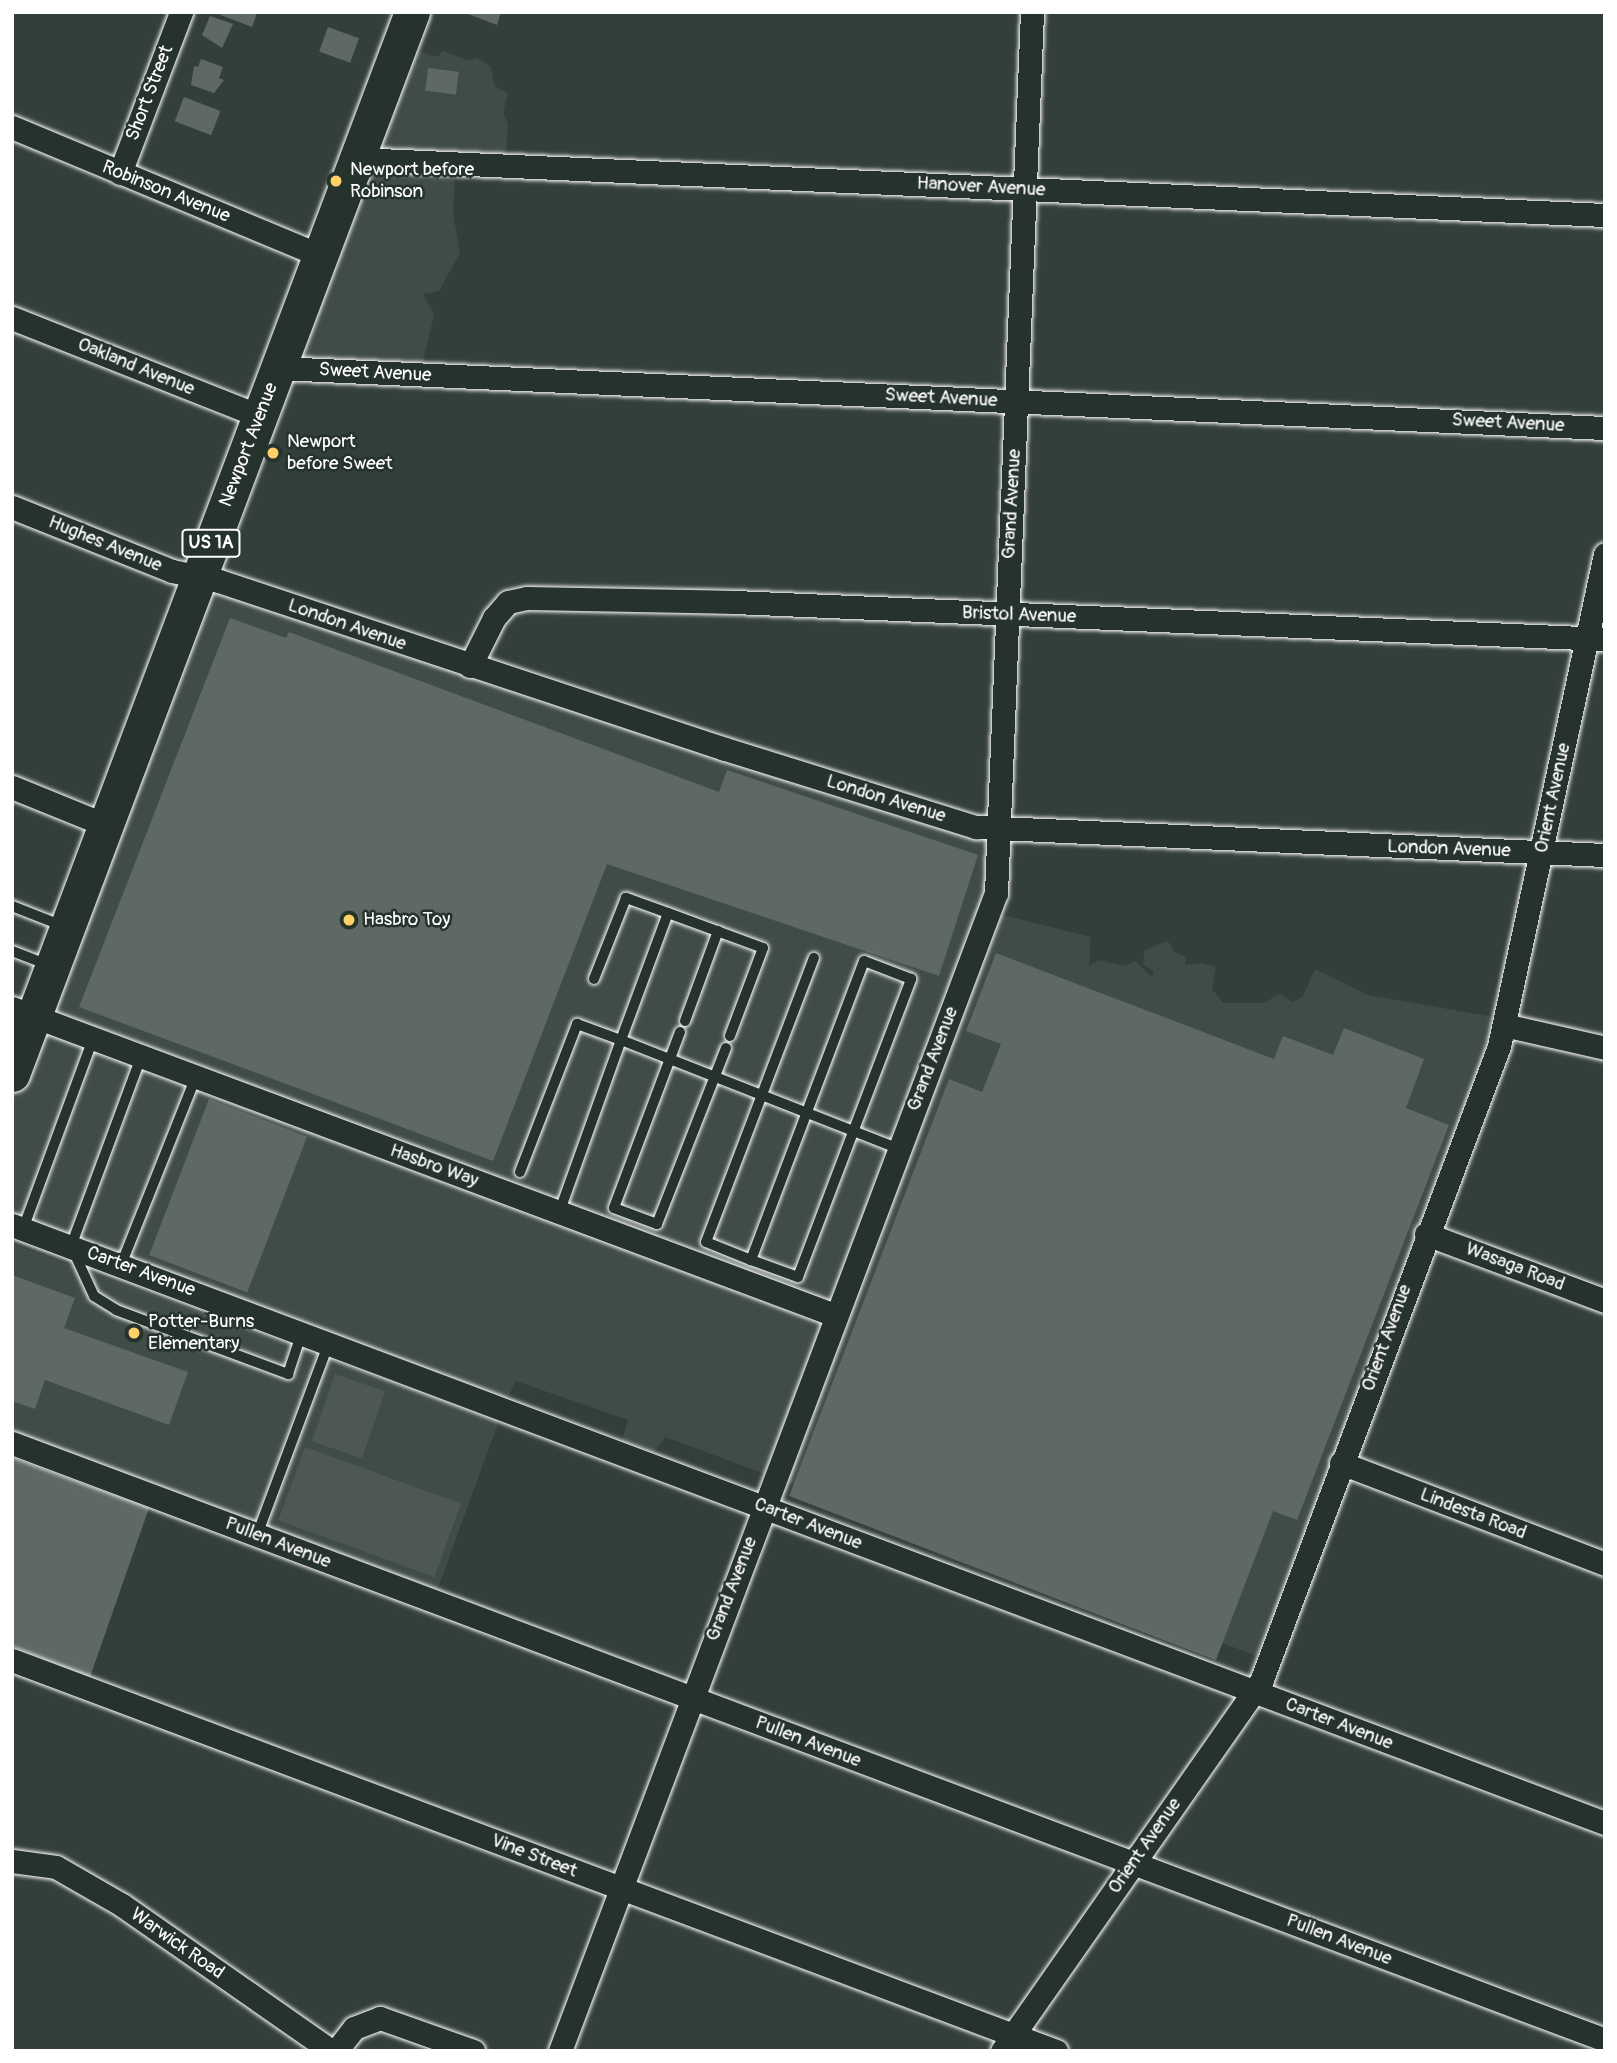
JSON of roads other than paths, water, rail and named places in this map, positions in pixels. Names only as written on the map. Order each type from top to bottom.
[{"type":"main road","name":"Newport Avenue","points":[[12,1074],[23,1013],[52,966],[103,824],[412,12]]},
{"type":"street","name":"Short Street","points":[[120,173],[181,12]]},
{"type":"street","name":"Grand Avenue","points":[[560,2051],[690,1697],[996,893],[1032,12]]},
{"type":"street","name":"Robinson Avenue","points":[[12,127],[320,255]]},
{"type":"street","name":"Hanover Avenue","points":[[357,159],[1605,215]]},
{"type":"street","name":"Oakland Avenue","points":[[12,318],[259,416]]},
{"type":"street","name":"Sweet Avenue","points":[[278,368],[1605,428]]},
{"type":"street","name":"Hughes Avenue","points":[[12,506],[172,571],[198,576]]},
{"type":"street","name":"Orient Avenue","points":[[1007,2043],[1254,1692],[1504,1025],[1541,853],[1596,638],[1605,554]]},
{"type":"street","name":"London Avenue","points":[[198,576],[725,749],[998,830],[1605,855]]},
{"type":"street","name":"Bristol Avenue","points":[[470,666],[494,618],[508,602],[527,598],[1596,638]]},
{"type":"street","points":[[12,787],[103,824]]},
{"type":"street","name":"Hasbro Way","points":[[23,1013],[835,1315]]},
{"type":"street","points":[[1504,1025],[1605,1048]]},
{"type":"street","name":"Carter Avenue","points":[[17,1227],[329,1342],[1605,1824]]},
{"type":"street","name":"Wasaga Road","points":[[1426,1234],[1605,1301]]},
{"type":"street","name":"Pullen Avenue","points":[[12,1443],[1605,2040]]},
{"type":"street","name":"Lindesta Road","points":[[1341,1463],[1605,1564]]},
{"type":"street","name":"Vine Street","points":[[12,1660],[621,1888],[1007,2043],[1056,2051]]},
{"type":"street","name":"Warwick Road","points":[[12,1861],[56,1867],[121,1905],[334,2051]]},
{"type":"street","points":[[334,2051],[354,2028],[380,2018],[473,2051]]},
{"type":"lane","points":[[594,979],[626,898],[763,948],[730,1036]]},
{"type":"lane","points":[[12,906],[66,927]]},
{"type":"lane","points":[[558,1213],[668,913]]},
{"type":"lane","points":[[718,931],[614,1208],[657,1224],[726,1048]]},
{"type":"lane","points":[[12,951],[52,966]]},
{"type":"lane","points":[[751,1260],[864,961],[911,979],[798,1277],[751,1260],[706,1242],[814,958]]},
{"type":"lane","points":[[520,1172],[577,1024],[899,1149]]},
{"type":"lane","points":[[17,1227],[93,1039]]},
{"type":"lane","points":[[141,1057],[71,1246],[90,1288],[103,1302],[288,1374],[302,1332]]},
{"type":"lane","points":[[121,1265],[195,1077]]},
{"type":"lane","points":[[257,1535],[329,1342]]},
{"type":"place","name":"Newport before Robinson","points":[[336,181]]},
{"type":"place","name":"Newport before Sweet","points":[[273,453]]},
{"type":"place","name":"Hasbro Toy","points":[[349,920]]},
{"type":"place","name":"Potter-Burns Elementary","points":[[134,1333]]}]
